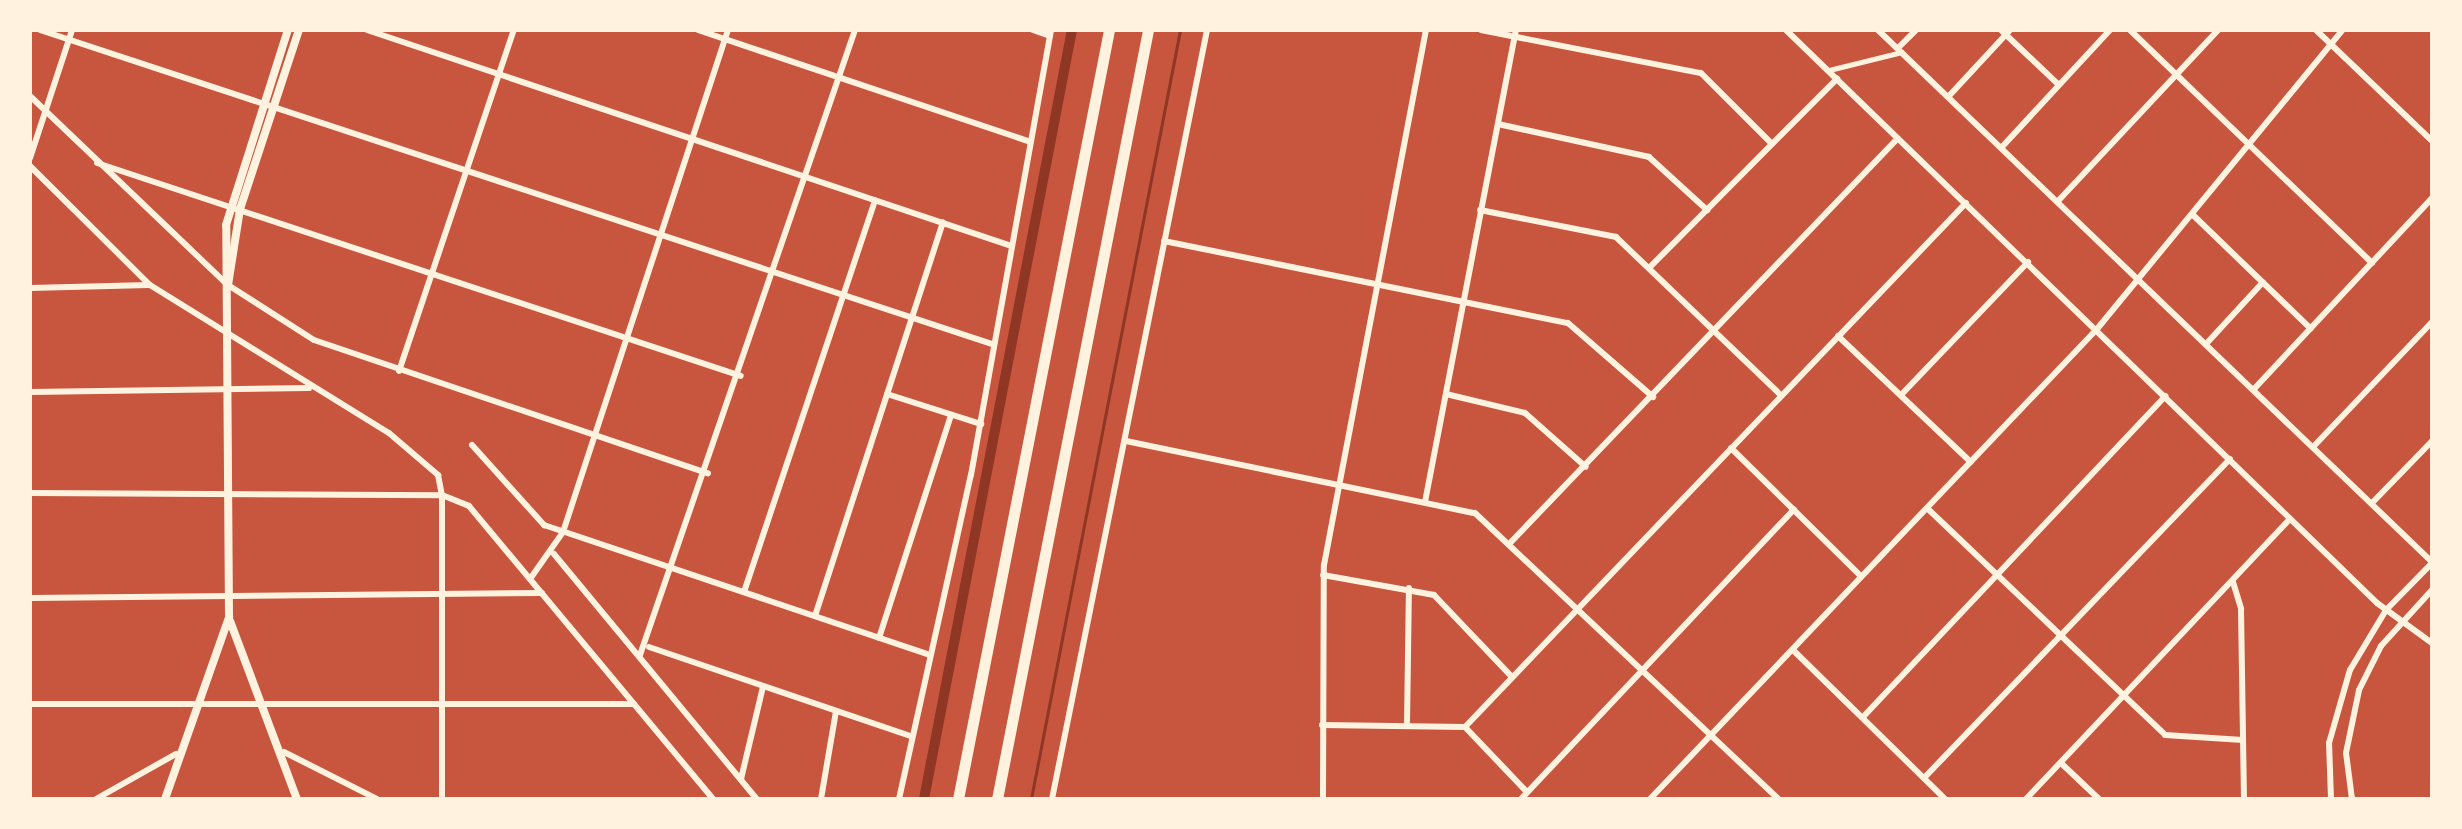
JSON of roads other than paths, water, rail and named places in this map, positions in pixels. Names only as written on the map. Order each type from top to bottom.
[{"type":"highway","points":[[958,799],[1109,30]]},
{"type":"highway","points":[[997,799],[1148,30]]},
{"type":"street","points":[[40,30],[274,105],[911,321],[992,344]]},
{"type":"street","points":[[30,158],[72,30]]},
{"type":"street","points":[[165,799],[176,754],[203,704],[229,617],[229,206],[288,30]]},
{"type":"street","points":[[228,285],[240,209],[298,30]]},
{"type":"street","points":[[367,30],[1009,244]]},
{"type":"street","points":[[399,370],[514,30]]},
{"type":"street","points":[[698,30],[1030,142]]},
{"type":"street","points":[[530,578],[554,554],[563,532],[728,30]]},
{"type":"street","points":[[640,655],[649,647],[676,569],[855,30]]},
{"type":"street","points":[[899,799],[981,424],[1009,244],[1051,33],[1032,30]]},
{"type":"street","points":[[1052,799],[1207,30]]},
{"type":"street","points":[[1323,799],[1322,575],[1426,30]]},
{"type":"street","points":[[1481,30],[1516,33],[1702,73],[1772,144]]},
{"type":"street","points":[[1786,30],[2290,519],[2386,610],[2404,619],[2432,643]]},
{"type":"street","points":[[1878,30],[2432,563],[2386,610],[2340,693],[2331,799]]},
{"type":"street","points":[[1828,70],[1900,50],[1916,30]]},
{"type":"street","points":[[2001,148],[2110,30]]},
{"type":"street","points":[[2130,30],[2372,263]]},
{"type":"street","points":[[2058,200],[2218,30]]},
{"type":"street","points":[[2316,30],[2432,141]]},
{"type":"street","points":[[1650,799],[2098,329],[2344,30]]},
{"type":"street","points":[[1948,97],[2005,32],[2058,84]]},
{"type":"street","points":[[1425,502],[1516,33]]},
{"type":"street","points":[[1649,268],[1837,79]]},
{"type":"street","points":[[30,96],[228,285],[314,340],[708,473]]},
{"type":"street","points":[[1498,124],[1650,157],[1707,210]]},
{"type":"street","points":[[1510,542],[1586,468],[1898,138]]},
{"type":"street","points":[[96,162],[741,376]]},
{"type":"street","points":[[30,166],[150,285],[310,388],[389,433],[438,475],[442,494],[442,799]]},
{"type":"street","points":[[2254,389],[2432,198]]},
{"type":"street","points":[[744,592],[875,200]]},
{"type":"street","points":[[1322,725],[1465,727],[1966,203]]},
{"type":"street","points":[[1480,210],[1610,235],[1781,395]]},
{"type":"street","points":[[2192,214],[2311,329]]},
{"type":"street","points":[[815,616],[943,222]]},
{"type":"street","points":[[1164,241],[1576,326],[1653,397]]},
{"type":"street","points":[[1901,395],[2028,262]]},
{"type":"street","points":[[2206,344],[2264,282]]},
{"type":"street","points":[[30,288],[150,285]]},
{"type":"street","points":[[2313,447],[2432,322]]},
{"type":"street","points":[[1838,336],[1971,462]]},
{"type":"street","points":[[30,392],[310,388]]},
{"type":"street","points":[[887,394],[981,424]]},
{"type":"street","points":[[1446,394],[1525,412],[1586,468]]},
{"type":"street","points":[[1863,717],[2166,396]]},
{"type":"street","points":[[879,638],[951,416]]},
{"type":"street","points":[[1125,441],[1468,510],[1510,542],[1778,799]]},
{"type":"street","points":[[2372,504],[2432,441]]},
{"type":"street","points":[[472,445],[538,521],[930,655]]},
{"type":"street","points":[[1732,448],[1862,576]]},
{"type":"street","points":[[1924,778],[2230,460]]},
{"type":"street","points":[[30,493],[442,494],[469,506],[713,799]]},
{"type":"street","points":[[1927,508],[2172,739],[2243,740]]},
{"type":"street","points":[[1465,727],[1524,796],[1794,509]]},
{"type":"street","points":[[2026,799],[2126,698],[2290,519]]},
{"type":"street","points":[[554,554],[757,799]]},
{"type":"street","points":[[1322,575],[1409,588],[1440,599],[1512,677]]},
{"type":"street","points":[[2233,582],[2244,799]]},
{"type":"street","points":[[1407,726],[1409,588]]},
{"type":"street","points":[[2352,799],[2346,752],[2359,690],[2404,619],[2432,590]]},
{"type":"street","points":[[30,598],[442,600],[542,593]]},
{"type":"street","points":[[229,617],[256,703],[284,752],[298,799]]},
{"type":"street","points":[[649,647],[911,736]]},
{"type":"street","points":[[1793,650],[1945,799]]},
{"type":"street","points":[[741,779],[763,687]]},
{"type":"street","points":[[30,704],[635,704]]},
{"type":"street","points":[[821,799],[836,711]]},
{"type":"street","points":[[284,752],[377,799]]},
{"type":"street","points":[[96,799],[176,754]]},
{"type":"street","points":[[2061,763],[2099,799]]},
{"type":"waterway","points":[[924,799],[1072,30]]},
{"type":"waterway","points":[[1031,799],[1180,30]]}]
